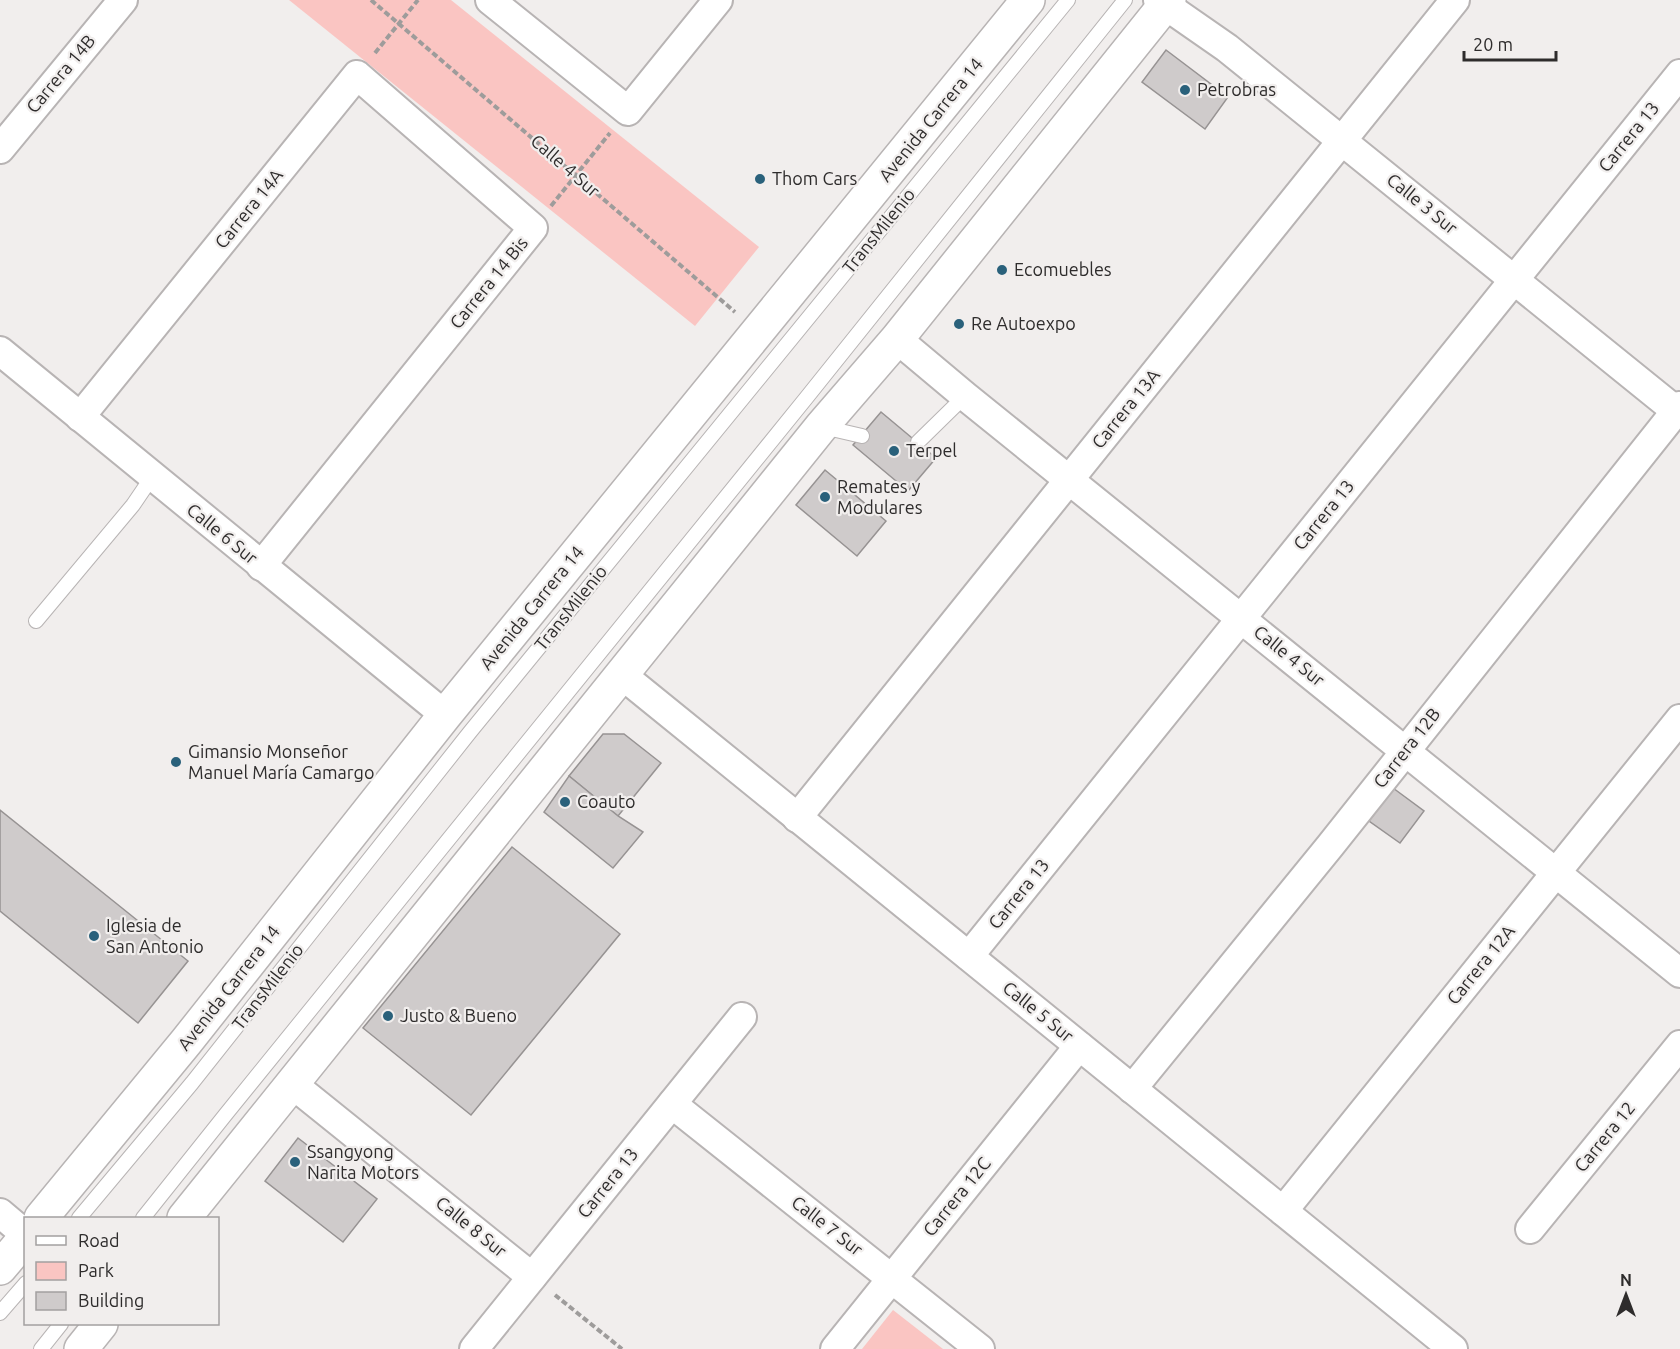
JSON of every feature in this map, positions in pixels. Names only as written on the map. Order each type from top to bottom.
[{"type":"main road","name":"Avenida Carrera 14","points":[[42,1217],[186,1042],[445,715],[1028,0]]},
{"type":"main road","points":[[185,1217],[821,426],[897,339],[1164,2]]},
{"type":"main road","points":[[0,1268],[24,1238]]},
{"type":"main road","points":[[81,1349],[99,1325]]},
{"type":"street","name":"Carrera 14B","points":[[0,149],[123,0]]},
{"type":"street","points":[[490,0],[628,111],[718,0]]},
{"type":"street","name":"Carrera 13A","points":[[798,818],[1455,0]]},
{"type":"street","name":"Calle 3 Sur","points":[[1164,2],[1227,48],[1679,410]]},
{"type":"street","points":[[357,75],[533,228]]},
{"type":"street","name":"Carrera 14A","points":[[80,417],[357,75]]},
{"type":"street","name":"Carrera 13","points":[[969,956],[1680,75]]},
{"type":"street","name":"Carrera 14 Bis","points":[[261,566],[533,228]]},
{"type":"street","name":"Calle 4 Sur","points":[[897,339],[1680,974]]},
{"type":"street","name":"Calle 6 Sur","points":[[0,351],[445,715]]},
{"type":"street","name":"Carrera 12B","points":[[1132,1089],[1679,410]]},
{"type":"street","name":"Calle 5 Sur","points":[[622,675],[1453,1349]]},
{"type":"street","name":"Carrera 12A","points":[[1283,1211],[1680,719]]},
{"type":"street","name":"Carrera 13","points":[[474,1349],[742,1017]]},
{"type":"street","name":"Carrera 12","points":[[1530,1229],[1680,1045]]},
{"type":"street","name":"Carrera 12C","points":[[835,1349],[1079,1046]]},
{"type":"street","name":"Calle 8 Sur","points":[[291,1083],[532,1277]]},
{"type":"street","name":"Calle 7 Sur","points":[[672,1104],[980,1349]]},
{"type":"street","points":[[0,1213],[24,1234]]},
{"type":"lane","name":"TransMilenio","points":[[80,1217],[192,1083],[477,723],[1068,0]]},
{"type":"lane","points":[[144,1217],[1125,0]]},
{"type":"lane","points":[[918,442],[965,396]]},
{"type":"lane","points":[[821,426],[862,436]]},
{"type":"lane","points":[[36,621],[133,505],[152,477]]},
{"type":"lane","points":[[0,1313],[24,1285]]},
{"type":"lane","points":[[41,1349],[59,1325]]},
{"type":"path","name":"Calle 4 Sur","points":[[371,0],[759,332]]},
{"type":"path","points":[[357,75],[418,0]]},
{"type":"path","name":"Carrera 14 Bis","points":[[533,228],[628,111]]},
{"type":"path","points":[[532,1277],[622,1349]]},
{"type":"green space","points":[[289,0],[451,0],[759,247],[695,326]]},
{"type":"green space","points":[[893,1310],[943,1349],[862,1349]]},
{"type":"building","name":"Petrobras","points":[[1166,50],[1228,97],[1205,129],[1142,82]]},
{"type":"building","name":"Terpel","points":[[881,412],[936,458],[908,491],[853,445]]},
{"type":"building","points":[[825,470],[886,521],[857,556],[796,505]]},
{"type":"building","points":[[603,734],[624,734],[661,763],[618,816],[569,776]]},
{"type":"building","points":[[569,776],[618,816],[643,832],[613,868],[544,812]]},
{"type":"building","points":[[1393,788],[1424,811],[1400,843],[1369,821]]},
{"type":"building","name":"Iglesia de San Antonio","points":[[0,810],[188,961],[138,1023],[0,911]]},
{"type":"building","points":[[512,847],[620,934],[471,1115],[363,1028]]},
{"type":"building","points":[[298,1138],[377,1199],[343,1242],[265,1181]]},
{"type":"place","name":"Petrobras","points":[[1185,90]]},
{"type":"place","name":"Thom Cars","points":[[760,179]]},
{"type":"place","name":"Ecomuebles","points":[[1002,270]]},
{"type":"place","name":"Re Autoexpo","points":[[959,324]]},
{"type":"place","name":"Terpel","points":[[894,451]]},
{"type":"place","name":"Remates y Modulares","points":[[825,497]]},
{"type":"place","name":"Gimansio Monseñor Manuel María Camargo","points":[[176,762]]},
{"type":"place","name":"Coauto","points":[[565,802]]},
{"type":"place","name":"Iglesia de San Antonio","points":[[94,936]]},
{"type":"place","name":"Justo & Bueno","points":[[388,1016]]},
{"type":"place","name":"Ssangyong Narita Motors","points":[[295,1162]]}]
